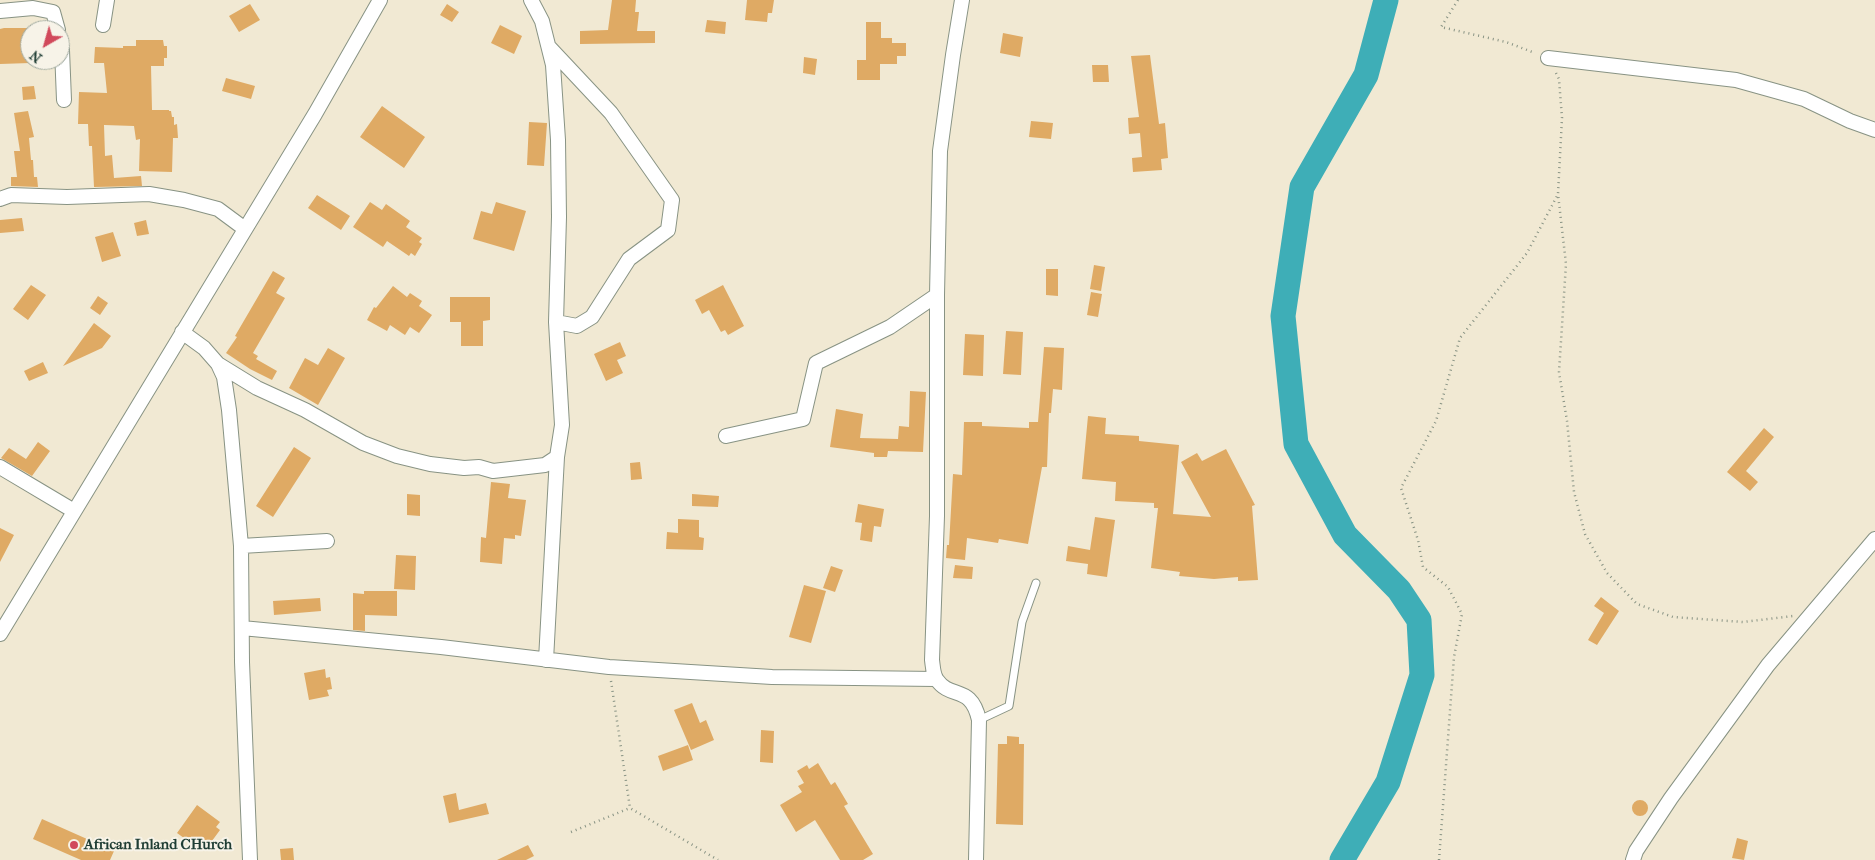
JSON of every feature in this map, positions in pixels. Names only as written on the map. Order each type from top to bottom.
[{"type":"street","points":[[103,25],[108,0]]},
{"type":"street","points":[[0,634],[315,114],[380,0]]},
{"type":"street","points":[[531,0],[542,21],[553,66],[558,140],[559,217],[556,322],[562,426],[557,457],[546,660]]},
{"type":"street","points":[[962,0],[940,151],[936,516],[932,660],[936,679],[943,686],[965,695],[976,706],[979,720],[976,860]]},
{"type":"street","points":[[0,11],[33,8],[53,12],[55,20]]},
{"type":"street","points":[[547,45],[611,113],[672,200],[668,230],[629,259],[592,317],[577,326],[556,322]]},
{"type":"street","points":[[1548,58],[1736,80],[1804,99],[1850,121],[1875,130]]},
{"type":"street","points":[[63,70],[64,100]]},
{"type":"street","points":[[0,199],[11,195],[67,197],[149,194],[184,200],[218,209],[245,228]]},
{"type":"street","points":[[726,436],[803,419],[816,363],[890,327],[937,295]]},
{"type":"street","points":[[182,332],[204,348],[218,364],[224,377],[229,410],[241,546],[242,671],[250,860]]},
{"type":"street","points":[[218,364],[257,388],[305,410],[363,443],[397,456],[430,464],[464,468],[479,467],[493,471],[545,465],[557,457]]},
{"type":"street","points":[[0,467],[74,511]]},
{"type":"street","points":[[1633,860],[1636,851],[1671,798],[1768,665],[1875,539]]},
{"type":"street","points":[[241,546],[326,541]]},
{"type":"street","points":[[242,628],[432,646],[609,667],[772,677],[936,679]]},
{"type":"lane","points":[[979,720],[1008,706],[1022,622],[1036,583]]},
{"type":"path","points":[[1458,0],[1441,27],[1506,42],[1548,58],[1559,79],[1562,118],[1558,194],[1566,264],[1559,372],[1567,421],[1574,492],[1584,534],[1607,573],[1637,604],[1673,618],[1743,622],[1812,614]]},
{"type":"path","points":[[1439,860],[1454,657],[1462,614],[1448,586],[1423,567],[1418,540],[1401,488],[1436,421],[1460,338],[1527,253],[1558,194]]},
{"type":"path","points":[[609,667],[630,808]]},
{"type":"path","points":[[571,832],[630,808]]},
{"type":"path","points":[[630,808],[718,860]]},
{"type":"building","points":[[612,0],[636,0],[635,12],[639,12],[637,31],[655,31],[655,43],[580,44],[580,31],[608,30]]},
{"type":"building","points":[[747,0],[774,0],[772,13],[768,13],[767,22],[745,20]]},
{"type":"building","points":[[250,4],[260,20],[239,32],[229,16]]},
{"type":"building","points":[[447,4],[459,12],[452,22],[440,15]]},
{"type":"building","points":[[707,20],[726,22],[725,34],[705,32]]},
{"type":"building","points":[[866,22],[881,22],[881,38],[892,38],[892,43],[906,43],[906,56],[897,56],[897,64],[880,64],[880,80],[857,80],[857,60],[866,60]]},
{"type":"building","points":[[500,25],[522,36],[514,54],[491,43]]},
{"type":"building","points":[[20,28],[20,63],[0,64],[0,29]]},
{"type":"building","points":[[1003,33],[1023,37],[1020,57],[1000,53]]},
{"type":"building","points":[[136,40],[163,40],[164,46],[167,46],[167,58],[164,58],[164,66],[151,66],[152,110],[171,111],[172,117],[174,117],[174,125],[177,124],[178,138],[173,138],[172,172],[139,171],[140,139],[136,140],[134,126],[104,125],[105,156],[112,155],[114,178],[141,176],[142,186],[94,187],[92,146],[89,146],[88,124],[78,124],[79,92],[107,93],[104,63],[94,63],[95,47],[123,48],[123,46],[136,46]]},
{"type":"building","points":[[1150,55],[1159,124],[1165,123],[1168,158],[1161,159],[1162,170],[1133,172],[1132,158],[1142,157],[1140,133],[1129,134],[1128,118],[1139,117],[1131,56]]},
{"type":"building","points":[[804,57],[817,59],[815,75],[803,73]]},
{"type":"building","points":[[1092,65],[1108,65],[1109,82],[1093,82]]},
{"type":"building","points":[[226,78],[255,86],[251,99],[222,91]]},
{"type":"building","points":[[34,86],[36,99],[23,100],[22,87]]},
{"type":"building","points":[[382,106],[425,137],[404,168],[360,137]]},
{"type":"building","points":[[28,111],[34,137],[29,138],[31,160],[33,160],[34,177],[37,177],[38,187],[11,186],[11,177],[17,177],[14,151],[20,151],[14,113]]},
{"type":"building","points":[[1031,121],[1053,123],[1051,139],[1029,137]]},
{"type":"building","points":[[529,122],[547,123],[544,166],[527,165]]},
{"type":"building","points":[[317,195],[350,216],[341,230],[308,208]]},
{"type":"building","points":[[370,202],[382,210],[386,204],[410,221],[406,227],[422,238],[419,242],[422,244],[415,256],[411,253],[409,256],[387,241],[383,247],[353,227]]},
{"type":"building","points":[[496,202],[526,211],[514,251],[473,239],[481,211],[492,214]]},
{"type":"building","points":[[22,218],[24,231],[0,233],[0,220]]},
{"type":"building","points":[[146,220],[149,234],[137,236],[134,223]]},
{"type":"building","points":[[113,232],[121,256],[102,262],[95,237]]},
{"type":"building","points":[[1094,265],[1105,267],[1101,291],[1090,289]]},
{"type":"building","points":[[1046,269],[1058,269],[1058,296],[1046,295]]},
{"type":"building","points":[[273,271],[285,278],[276,293],[285,298],[253,353],[258,356],[256,359],[277,371],[272,380],[250,369],[226,353],[237,337],[235,336]]},
{"type":"building","points":[[31,285],[46,295],[28,320],[13,309]]},
{"type":"building","points":[[723,285],[744,326],[728,335],[725,330],[721,332],[709,310],[702,314],[695,300]]},
{"type":"building","points":[[393,286],[407,297],[410,293],[422,301],[419,306],[432,315],[419,333],[410,327],[405,335],[390,325],[387,331],[367,320],[374,307],[376,308]]},
{"type":"building","points":[[1091,292],[1102,294],[1098,317],[1087,315]]},
{"type":"building","points":[[98,296],[108,303],[100,315],[90,308]]},
{"type":"building","points":[[450,297],[490,297],[490,320],[483,321],[483,346],[461,346],[461,322],[450,322]]},
{"type":"building","points":[[94,323],[111,336],[102,348],[63,366]]},
{"type":"building","points":[[1006,331],[1023,332],[1021,375],[1003,374]]},
{"type":"building","points":[[965,334],[984,335],[983,376],[963,375]]},
{"type":"building","points":[[620,342],[626,356],[617,360],[623,373],[606,381],[594,354]]},
{"type":"building","points":[[1044,347],[1064,348],[1062,390],[1053,389],[1051,413],[1049,413],[1047,467],[1042,467],[1028,544],[999,539],[998,543],[967,538],[965,560],[946,558],[947,545],[949,545],[953,474],[962,475],[964,422],[982,422],[982,426],[1029,428],[1029,422],[1038,422]]},
{"type":"building","points":[[328,348],[345,358],[318,405],[289,388],[305,358],[318,365]]},
{"type":"building","points":[[43,362],[48,373],[29,381],[24,371]]},
{"type":"building","points":[[910,391],[926,392],[923,452],[888,451],[887,457],[874,457],[874,453],[830,447],[836,409],[863,414],[860,438],[898,439],[899,426],[909,427]]},
{"type":"building","points":[[1088,416],[1106,418],[1105,434],[1139,436],[1139,441],[1179,445],[1173,514],[1211,517],[1181,462],[1197,453],[1202,461],[1226,449],[1255,505],[1252,506],[1258,580],[1238,581],[1238,577],[1214,579],[1179,576],[1180,572],[1151,568],[1158,508],[1154,508],[1154,503],[1115,501],[1116,482],[1082,479]]},
{"type":"building","points":[[1764,428],[1774,437],[1746,471],[1758,482],[1750,491],[1727,472]]},
{"type":"building","points":[[38,442],[50,451],[32,476],[1,458],[9,448],[26,459]]},
{"type":"building","points":[[294,447],[311,458],[273,517],[256,506]]},
{"type":"building","points":[[640,462],[642,479],[631,480],[630,463]]},
{"type":"building","points":[[491,482],[510,484],[508,498],[526,500],[521,536],[515,535],[515,539],[504,538],[502,564],[480,562],[481,537],[486,538]]},
{"type":"building","points":[[407,494],[420,495],[420,516],[407,515]]},
{"type":"building","points":[[692,494],[719,496],[718,507],[692,506]]},
{"type":"building","points":[[858,504],[884,509],[881,527],[874,526],[872,542],[860,540],[862,523],[855,522]]},
{"type":"building","points":[[1095,517],[1115,520],[1107,577],[1087,574],[1088,564],[1066,561],[1068,546],[1090,550]]},
{"type":"building","points":[[678,519],[699,520],[699,537],[704,538],[703,550],[666,549],[667,532],[678,533]]},
{"type":"building","points":[[0,528],[14,535],[0,562]]},
{"type":"building","points":[[396,555],[416,556],[415,590],[394,589]]},
{"type":"building","points":[[955,565],[973,567],[972,579],[953,578]]},
{"type":"building","points":[[831,566],[843,570],[835,592],[823,588]]},
{"type":"building","points":[[804,585],[826,591],[811,643],[789,637]]},
{"type":"building","points":[[364,591],[397,591],[397,616],[365,615],[365,631],[353,630],[353,593],[364,594]]},
{"type":"building","points":[[1601,597],[1619,611],[1597,645],[1588,640],[1604,613],[1594,606]]},
{"type":"building","points":[[320,598],[321,611],[274,615],[273,601]]},
{"type":"building","points":[[325,669],[326,678],[330,677],[332,689],[327,690],[329,696],[309,700],[304,673]]},
{"type":"building","points":[[692,703],[700,723],[706,720],[714,740],[691,750],[674,710]]},
{"type":"building","points":[[761,730],[774,731],[773,763],[760,762]]},
{"type":"building","points":[[1007,736],[1019,737],[1019,744],[1024,744],[1023,825],[996,824],[998,744],[1007,744]]},
{"type":"building","points":[[688,745],[693,760],[663,771],[658,756]]},
{"type":"building","points":[[818,763],[831,785],[835,782],[848,804],[844,806],[873,854],[863,860],[840,860],[815,820],[796,832],[780,805],[802,792],[798,786],[804,783],[797,771],[807,765],[809,769]]},
{"type":"building","points":[[456,793],[459,810],[486,803],[489,814],[449,823],[443,796]]},
{"type":"building","points":[[1640,800],[1646,802],[1648,808],[1646,814],[1640,816],[1634,814],[1632,808],[1634,802]]},
{"type":"building","points":[[197,805],[220,822],[216,827],[220,830],[209,845],[205,842],[199,849],[177,833]]},
{"type":"building","name":"African Inland CHurch","points":[[42,819],[114,851],[110,860],[81,860],[33,839]]},
{"type":"building","points":[[1737,838],[1748,841],[1744,860],[1732,858]]},
{"type":"building","points":[[528,845],[534,856],[526,860],[497,860]]},
{"type":"building","points":[[293,848],[294,860],[281,860],[280,849]]},
{"type":"waterway","points":[[1342,860],[1388,782],[1422,675],[1419,620],[1399,590],[1345,535],[1296,444],[1283,316],[1302,187],[1366,75],[1386,0]]},
{"type":"place","name":"African Inland CHurch","points":[[74,845]]}]
